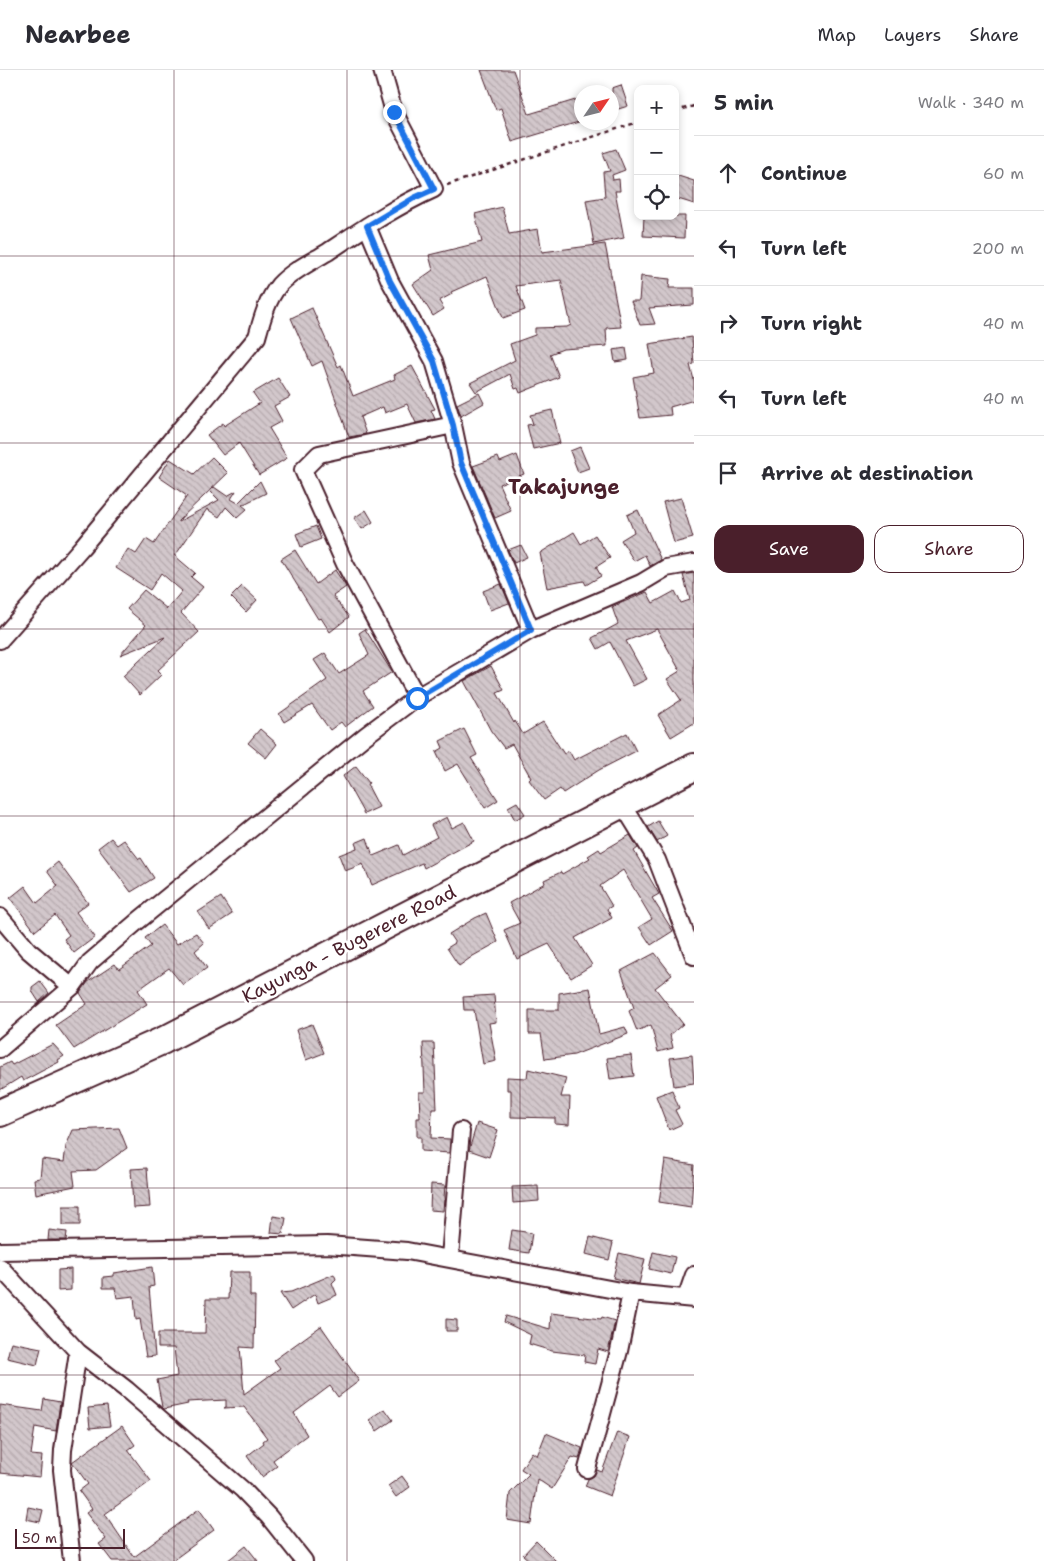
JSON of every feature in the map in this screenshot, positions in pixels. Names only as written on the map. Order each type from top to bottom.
[{"type":"main road","name":"Kayunga - Bugerere Road","points":[[0,1113],[164,1040],[694,767]]},
{"type":"street","points":[[0,640],[82,546],[257,338],[263,316],[280,285],[294,273],[367,226],[414,198],[434,189],[394,112],[382,70]]},
{"type":"street","points":[[367,226],[390,281],[434,361],[453,425],[461,463],[531,630]]},
{"type":"street","points":[[417,698],[346,564],[303,470],[319,454],[453,425]]},
{"type":"street","points":[[0,1049],[72,987],[90,962],[138,921],[365,736],[417,698],[531,630],[641,583],[666,568],[694,562]]},
{"type":"street","points":[[623,805],[657,860],[694,956]]},
{"type":"street","points":[[0,917],[28,950],[72,987]]},
{"type":"street","points":[[450,1257],[462,1131]]},
{"type":"street","points":[[0,1251],[327,1244],[450,1257],[631,1293],[690,1298],[694,1275]]},
{"type":"street","points":[[0,1267],[78,1352],[127,1390],[243,1490],[269,1517],[304,1561]]},
{"type":"street","points":[[587,1469],[619,1351],[631,1293]]},
{"type":"street","points":[[72,1561],[62,1470],[63,1450],[78,1352]]},
{"type":"path","points":[[679,110],[694,106]]},
{"type":"path","points":[[434,189],[634,123]]},
{"type":"building","points":[[481,70],[513,70],[529,114],[574,100],[574,123],[512,142],[501,108],[496,110]]},
{"type":"building","points":[[621,85],[628,106],[619,109],[619,86]]},
{"type":"building","points":[[616,149],[625,170],[612,175],[613,180],[619,179],[620,191],[615,191],[624,238],[594,244],[586,200],[605,197],[603,172],[610,171],[603,153]]},
{"type":"building","points":[[679,176],[694,181],[694,204],[679,199]]},
{"type":"building","points":[[502,207],[509,234],[538,229],[542,252],[605,244],[621,327],[606,328],[607,346],[563,349],[550,354],[559,377],[520,393],[518,388],[515,389],[510,374],[476,392],[470,383],[515,360],[510,344],[535,335],[535,328],[567,327],[571,325],[561,280],[516,286],[525,310],[503,318],[487,276],[451,292],[452,294],[439,301],[444,309],[433,316],[413,284],[433,270],[429,255],[482,242],[475,214]]},
{"type":"building","points":[[679,216],[685,216],[684,238],[643,236],[644,220],[679,220]]},
{"type":"building","points":[[641,276],[670,279],[669,288],[694,288],[694,305],[649,308],[655,324],[640,325],[631,301],[639,301]]},
{"type":"building","points":[[312,308],[338,367],[341,365],[353,396],[395,379],[394,375],[412,366],[435,409],[431,410],[435,419],[416,423],[407,404],[385,413],[383,407],[360,417],[366,434],[349,437],[322,361],[312,366],[291,318]]},
{"type":"building","points":[[692,337],[694,364],[690,365],[694,380],[694,400],[670,407],[671,415],[640,418],[633,377],[654,373],[649,344]]},
{"type":"building","points":[[626,348],[628,360],[615,362],[613,350]]},
{"type":"building","points":[[278,378],[290,397],[274,406],[282,421],[269,428],[287,458],[259,475],[239,443],[223,455],[207,435],[223,423],[224,426],[260,403],[253,393]]},
{"type":"building","points":[[479,393],[484,403],[461,416],[457,404]]},
{"type":"building","points":[[552,410],[560,443],[533,449],[527,425],[533,424],[530,415]]},
{"type":"building","points":[[580,447],[589,468],[578,472],[570,451]]},
{"type":"building","points":[[517,455],[524,474],[499,484],[511,511],[495,518],[473,466],[498,457],[500,462]]},
{"type":"building","points":[[212,457],[228,473],[178,522],[219,500],[210,491],[214,487],[227,496],[236,491],[231,499],[238,503],[260,481],[266,493],[242,505],[247,509],[237,518],[226,507],[219,517],[207,509],[175,556],[195,573],[191,577],[203,587],[181,613],[199,632],[157,671],[161,675],[140,695],[123,676],[165,637],[120,655],[146,625],[127,609],[144,590],[167,609],[182,591],[161,573],[150,590],[116,568],[128,549],[136,554],[146,539],[154,544],[187,496],[159,477],[170,459],[194,474]]},
{"type":"building","points":[[681,498],[693,538],[674,543],[663,502]]},
{"type":"building","points":[[366,510],[373,522],[362,529],[354,518]]},
{"type":"building","points":[[638,510],[661,560],[650,566],[645,555],[634,561],[621,540],[634,532],[627,515]]},
{"type":"building","points":[[316,526],[321,539],[301,547],[296,534]]},
{"type":"building","points":[[574,532],[581,544],[595,535],[610,558],[596,567],[601,576],[586,585],[584,581],[547,588],[540,553]]},
{"type":"building","points":[[521,545],[527,557],[514,563],[508,550]]},
{"type":"building","points":[[295,550],[316,584],[335,570],[346,587],[333,596],[349,617],[330,632],[321,618],[318,619],[281,559]]},
{"type":"building","points":[[694,573],[694,723],[671,737],[658,715],[681,700],[667,679],[680,671],[657,629],[626,641],[647,679],[633,686],[610,642],[598,649],[592,638],[618,624],[612,607],[647,592],[653,603],[675,591],[681,603],[690,600],[683,575]]},
{"type":"building","points":[[501,584],[509,603],[490,610],[483,591]]},
{"type":"building","points":[[242,586],[257,600],[246,612],[231,597]]},
{"type":"building","points":[[365,629],[392,672],[363,691],[373,706],[345,727],[341,722],[330,730],[312,705],[284,722],[279,714],[327,680],[314,660],[325,653],[339,674],[369,655],[359,633]]},
{"type":"building","points":[[491,666],[504,690],[497,693],[514,723],[515,721],[523,734],[543,722],[564,754],[569,751],[574,760],[627,733],[636,751],[599,770],[563,793],[560,789],[544,800],[529,780],[531,778],[512,744],[504,748],[491,731],[464,681]]},
{"type":"building","points":[[260,729],[277,744],[266,758],[248,743]]},
{"type":"building","points":[[464,729],[477,755],[471,758],[498,800],[485,808],[458,764],[445,771],[436,752],[443,748],[440,741]]},
{"type":"building","points":[[356,766],[369,783],[367,784],[379,807],[364,814],[343,776]]},
{"type":"building","points":[[517,802],[525,814],[515,820],[508,807]]},
{"type":"building","points":[[447,817],[452,828],[464,822],[474,841],[424,868],[422,863],[372,885],[363,864],[345,871],[339,855],[357,848],[355,843],[367,838],[373,856],[399,845],[403,855],[437,837],[431,825]]},
{"type":"building","points":[[658,821],[667,836],[657,842],[648,827]]},
{"type":"building","points":[[630,835],[638,848],[634,851],[659,894],[652,898],[673,931],[651,945],[639,927],[652,919],[623,870],[600,886],[612,906],[607,909],[612,918],[575,938],[592,965],[571,978],[549,944],[517,959],[504,930],[520,923],[509,903],[545,883],[544,880],[561,872],[562,874],[590,858],[588,856],[599,849],[601,852]]},
{"type":"building","points":[[111,838],[117,845],[124,840],[139,859],[141,858],[154,878],[131,892],[98,848]]},
{"type":"building","points":[[58,862],[88,903],[76,912],[95,937],[74,953],[64,939],[69,935],[55,915],[35,931],[10,898],[25,886],[37,903],[58,886],[47,871]]},
{"type":"building","points":[[221,897],[232,914],[209,929],[198,912]]},
{"type":"building","points":[[486,913],[498,942],[459,966],[447,948],[455,943],[449,934]]},
{"type":"building","points":[[162,925],[177,944],[196,933],[204,943],[195,951],[207,968],[183,985],[169,968],[138,990],[147,1004],[74,1049],[56,1025],[87,1004],[80,993],[88,982],[115,964],[119,969],[151,946],[145,938]]},
{"type":"building","points":[[655,953],[672,975],[655,988],[683,1024],[670,1035],[673,1048],[658,1052],[651,1025],[637,1031],[629,1011],[634,1008],[621,971]]},
{"type":"building","points":[[40,981],[49,993],[39,1002],[32,991],[32,987]]},
{"type":"building","points":[[590,988],[599,1034],[625,1027],[628,1034],[574,1055],[545,1059],[541,1034],[529,1034],[529,1010],[559,1010],[559,993]]},
{"type":"building","points":[[494,995],[496,1022],[489,1023],[496,1061],[483,1064],[474,1010],[464,1010],[463,997]]},
{"type":"building","points":[[312,1024],[324,1053],[306,1060],[296,1030]]},
{"type":"building","points":[[423,1043],[434,1043],[437,1109],[432,1109],[431,1138],[450,1139],[449,1153],[421,1151],[421,1137],[417,1137],[417,1118],[420,1118],[419,1092],[425,1092]]},
{"type":"building","points":[[53,1044],[64,1056],[58,1060],[59,1062],[23,1081],[21,1077],[0,1090],[0,1067],[10,1062],[12,1065]]},
{"type":"building","points":[[631,1055],[634,1076],[610,1079],[607,1058]]},
{"type":"building","points":[[692,1055],[694,1083],[674,1086],[670,1058]]},
{"type":"building","points":[[528,1069],[566,1078],[561,1097],[570,1097],[569,1125],[555,1124],[555,1118],[511,1117],[511,1090],[507,1090],[507,1077],[527,1078]]},
{"type":"building","points":[[672,1090],[679,1108],[675,1110],[682,1124],[669,1130],[656,1096]]},
{"type":"building","points":[[477,1123],[498,1130],[489,1157],[469,1150]]},
{"type":"building","points":[[119,1128],[127,1148],[96,1170],[73,1171],[75,1186],[36,1194],[34,1179],[40,1178],[42,1159],[64,1162],[66,1146],[73,1130]]},
{"type":"building","points":[[665,1160],[694,1165],[691,1207],[659,1202]]},
{"type":"building","points":[[147,1168],[150,1207],[133,1208],[131,1169]]},
{"type":"building","points":[[431,1184],[445,1185],[443,1211],[430,1210]]},
{"type":"building","points":[[538,1186],[539,1201],[513,1203],[512,1187]]},
{"type":"building","points":[[63,1206],[80,1206],[80,1225],[63,1225]]},
{"type":"building","points":[[273,1216],[286,1218],[283,1234],[271,1233]]},
{"type":"building","points":[[49,1230],[67,1232],[66,1240],[48,1240]]},
{"type":"building","points":[[512,1230],[532,1233],[529,1253],[509,1250]]},
{"type":"building","points":[[590,1237],[613,1243],[609,1260],[586,1254]]},
{"type":"building","points":[[653,1252],[675,1257],[671,1274],[649,1269]]},
{"type":"building","points":[[619,1253],[645,1259],[639,1284],[613,1278]]},
{"type":"building","points":[[152,1267],[154,1286],[149,1287],[155,1356],[146,1357],[140,1319],[136,1320],[134,1296],[117,1298],[115,1288],[103,1288],[103,1277],[114,1276],[114,1273]]},
{"type":"building","points":[[71,1269],[71,1290],[58,1291],[58,1270]]},
{"type":"building","points":[[229,1272],[250,1272],[250,1296],[255,1296],[254,1348],[240,1347],[244,1394],[280,1368],[274,1360],[321,1326],[359,1381],[338,1397],[330,1386],[294,1413],[307,1435],[273,1460],[277,1466],[262,1477],[247,1456],[264,1443],[263,1441],[267,1438],[244,1407],[224,1408],[226,1407],[226,1400],[187,1402],[188,1404],[164,1409],[157,1380],[177,1376],[174,1348],[158,1348],[158,1333],[205,1333],[206,1299],[228,1299]]},
{"type":"building","points":[[334,1274],[336,1279],[332,1283],[337,1295],[318,1303],[315,1294],[291,1310],[280,1293],[291,1292]]},
{"type":"building","points":[[551,1313],[601,1319],[602,1317],[615,1321],[608,1352],[598,1349],[595,1364],[584,1362],[585,1355],[552,1351],[529,1344],[531,1335],[504,1322],[506,1316],[550,1329]]},
{"type":"building","points":[[446,1319],[457,1320],[457,1331],[446,1331]]},
{"type":"building","points":[[11,1342],[41,1348],[37,1365],[7,1358]]},
{"type":"building","points":[[44,1399],[60,1402],[56,1431],[35,1427],[31,1455],[42,1456],[40,1477],[0,1473],[0,1405],[42,1411]]},
{"type":"building","points":[[107,1406],[110,1426],[90,1428],[88,1408]]},
{"type":"building","points":[[385,1409],[393,1420],[377,1431],[369,1420]]},
{"type":"building","points":[[122,1426],[135,1445],[128,1450],[151,1481],[105,1514],[134,1557],[199,1509],[214,1530],[172,1561],[112,1561],[99,1544],[106,1539],[86,1513],[92,1509],[79,1491],[88,1484],[72,1462]]},
{"type":"building","points":[[617,1432],[630,1437],[610,1496],[585,1486],[588,1479],[594,1476],[597,1470],[602,1472]]},
{"type":"building","points":[[546,1433],[582,1448],[579,1459],[572,1457],[552,1489],[537,1479],[531,1524],[507,1520],[510,1493],[529,1474],[521,1469],[532,1452],[537,1456]]},
{"type":"building","points":[[402,1476],[410,1487],[396,1497],[388,1486]]},
{"type":"building","points":[[28,1507],[43,1510],[40,1522],[26,1519]]},
{"type":"building","points":[[536,1541],[556,1561],[530,1561],[523,1555]]},
{"type":"building","points":[[246,1546],[258,1561],[227,1561]]},
{"type":"district","name":"Takajunge","points":[[564,487]]},
{"type":"route","points":[[394,112],[434,189],[414,198],[367,226],[381,264],[434,361],[453,425],[461,463],[531,630],[417,698]]}]
